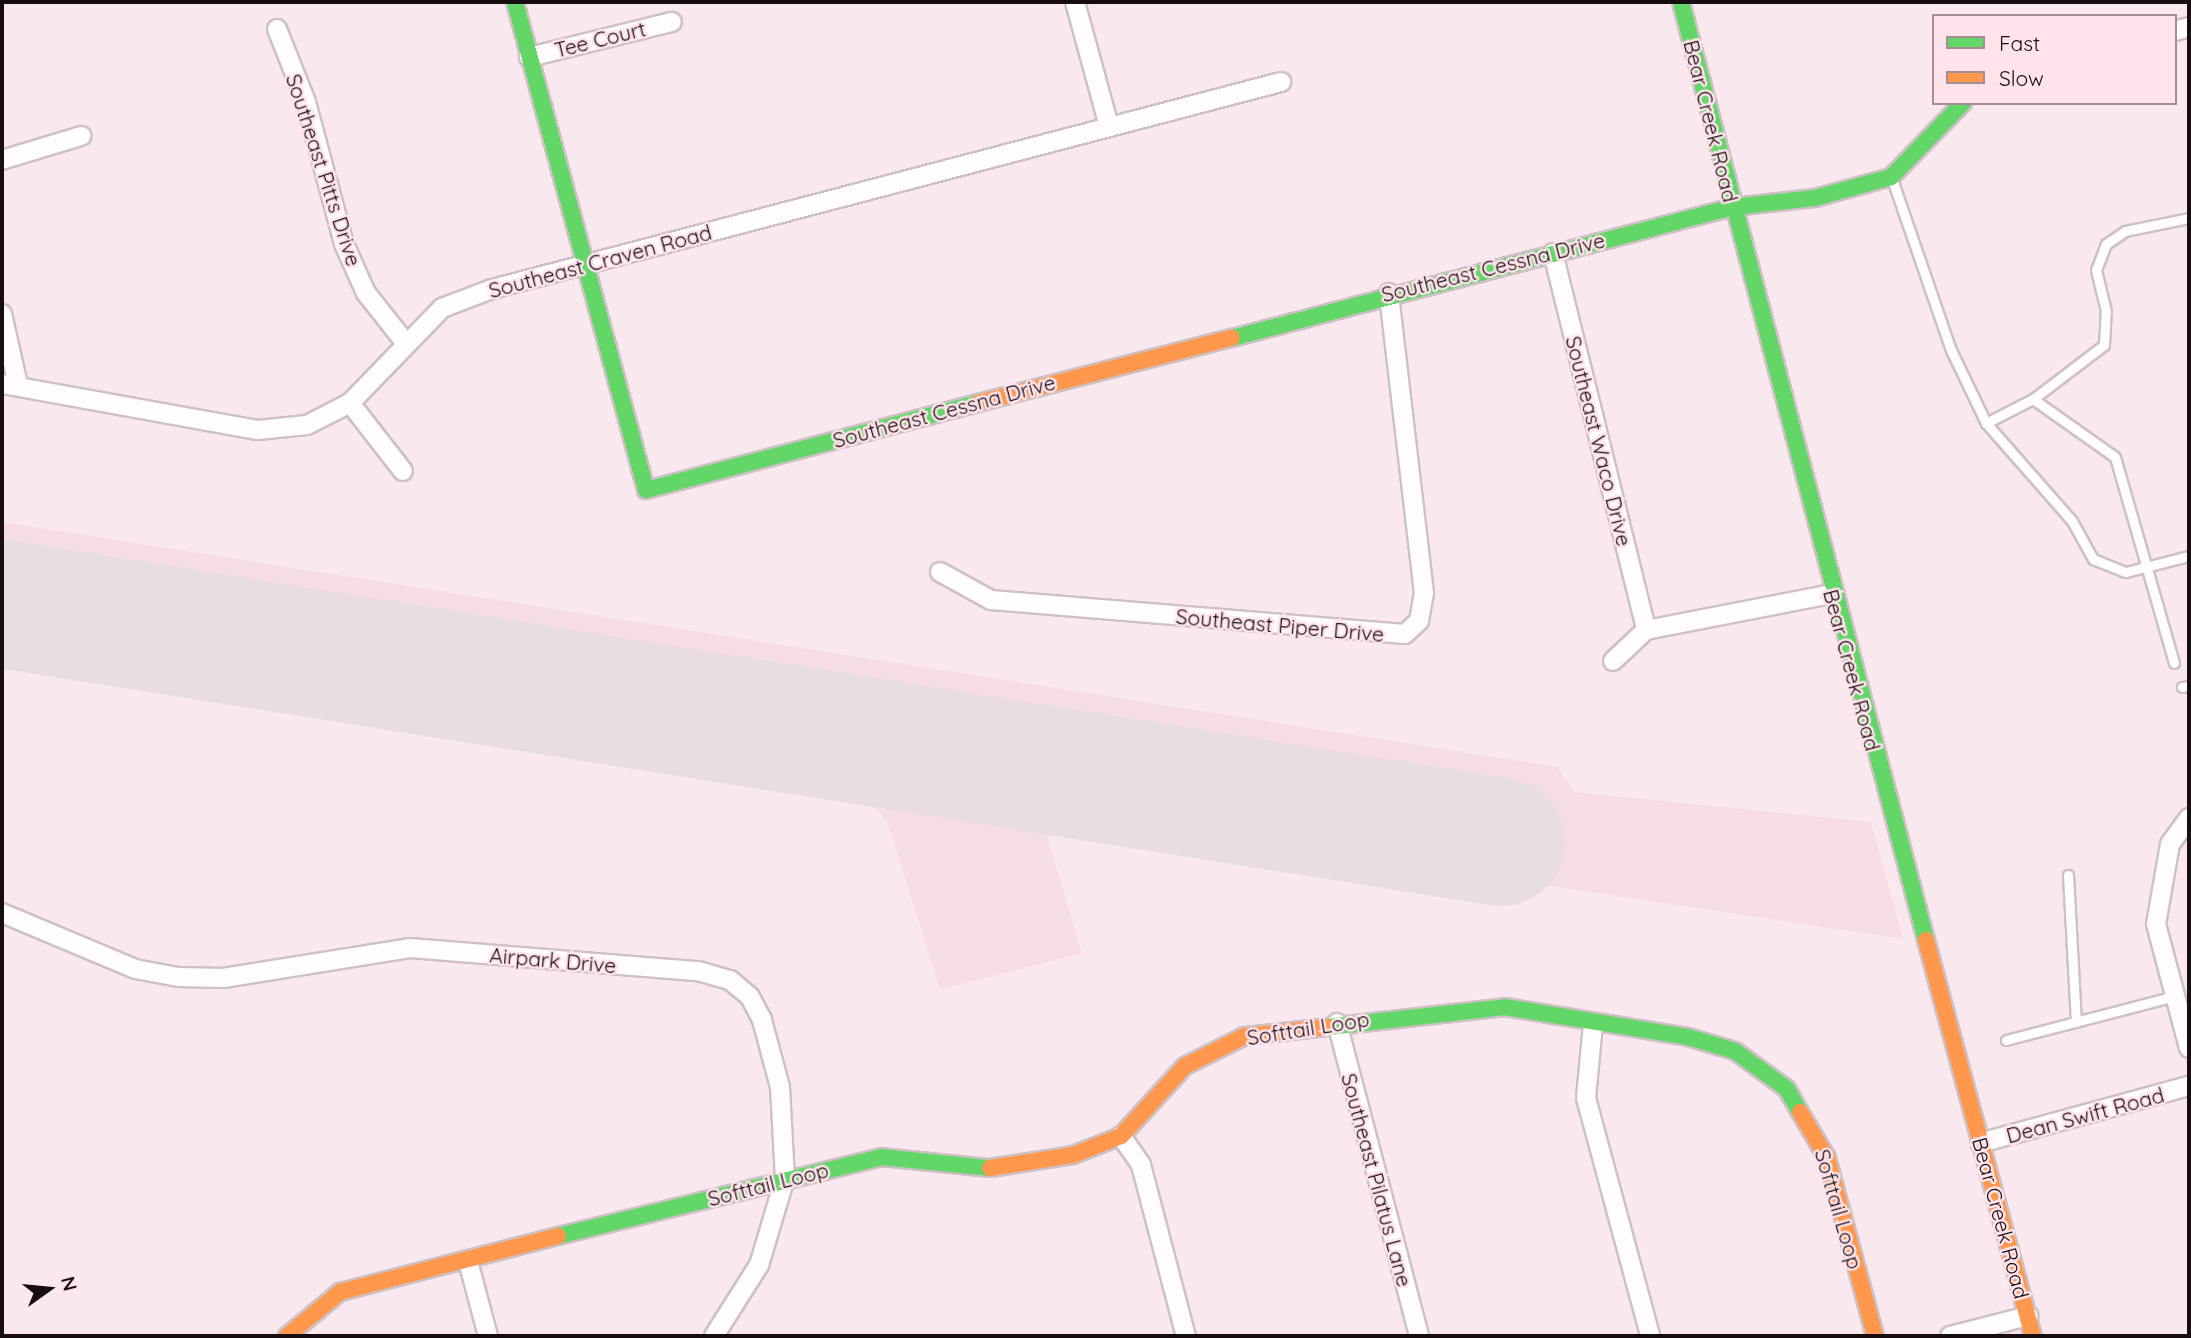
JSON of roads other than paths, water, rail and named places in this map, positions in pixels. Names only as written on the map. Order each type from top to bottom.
[{"type":"street","name":"Southeast Cessna Drive","points":[[515,2],[646,490],[1389,293],[1732,207],[1815,198],[1891,177]]},
{"type":"street","points":[[1075,2],[1110,125]]},
{"type":"street","name":"Bear Creek Road","points":[[1681,2],[1832,594],[2034,1336]]},
{"type":"street","name":"Tee Court","points":[[529,57],[671,22]]},
{"type":"street","name":"Southeast Pitts Drive","points":[[277,29],[306,103],[344,244],[366,293],[404,341]]},
{"type":"street","name":"Southeast Craven Road","points":[[10,385],[258,430],[307,425],[350,402],[404,341],[442,308],[584,264],[1282,82]]},
{"type":"street","points":[[1891,177],[1961,105]]},
{"type":"street","points":[[2,160],[81,136]]},
{"type":"street","name":"Southeast Waco Drive","points":[[1553,253],[1646,630]]},
{"type":"street","name":"Southeast Piper Drive","points":[[940,572],[990,600],[1405,634],[1419,621],[1424,593],[1389,293]]},
{"type":"street","points":[[2,314],[10,385]]},
{"type":"street","points":[[350,402],[403,471]]},
{"type":"street","points":[[1613,661],[1646,630],[1832,594]]},
{"type":"street","points":[[2189,818],[2170,844],[2156,924],[2189,1048]]},
{"type":"street","name":"Airpark Drive","points":[[2,912],[135,969],[178,977],[223,978],[410,948],[698,971],[730,980],[750,997],[762,1020],[780,1087],[785,1178],[759,1265],[714,1336]]},
{"type":"street","name":"Softtail Loop","points":[[287,1336],[340,1292],[785,1178],[881,1157],[1005,1169],[1043,1165],[1121,1136],[1185,1066],[1214,1047],[1292,1027],[1504,1007],[1593,1024],[1688,1037],[1735,1051],[1787,1089],[1827,1158],[1875,1336]]},
{"type":"street","name":"Southeast Pilatus Lane","points":[[1336,1023],[1419,1336]]},
{"type":"street","points":[[1593,1024],[1586,1098],[1650,1336]]},
{"type":"street","name":"Dean Swift Road","points":[[1980,1143],[2189,1086]]},
{"type":"street","points":[[1121,1136],[1141,1165],[1186,1336]]},
{"type":"street","points":[[468,1261],[488,1336]]},
{"type":"street","points":[[1950,1336],[2028,1316]]},
{"type":"lane","points":[[1891,177],[1951,350],[1986,423],[2072,521],[2093,559],[2126,572],[2189,556]]},
{"type":"lane","points":[[1986,423],[2033,399],[2104,345],[2107,321],[2096,270],[2106,244],[2125,231],[2189,218]]},
{"type":"lane","points":[[2033,399],[2115,457],[2174,663]]},
{"type":"lane","points":[[2068,875],[2076,1022]]},
{"type":"lane","points":[[2006,1040],[2175,996]]}]
